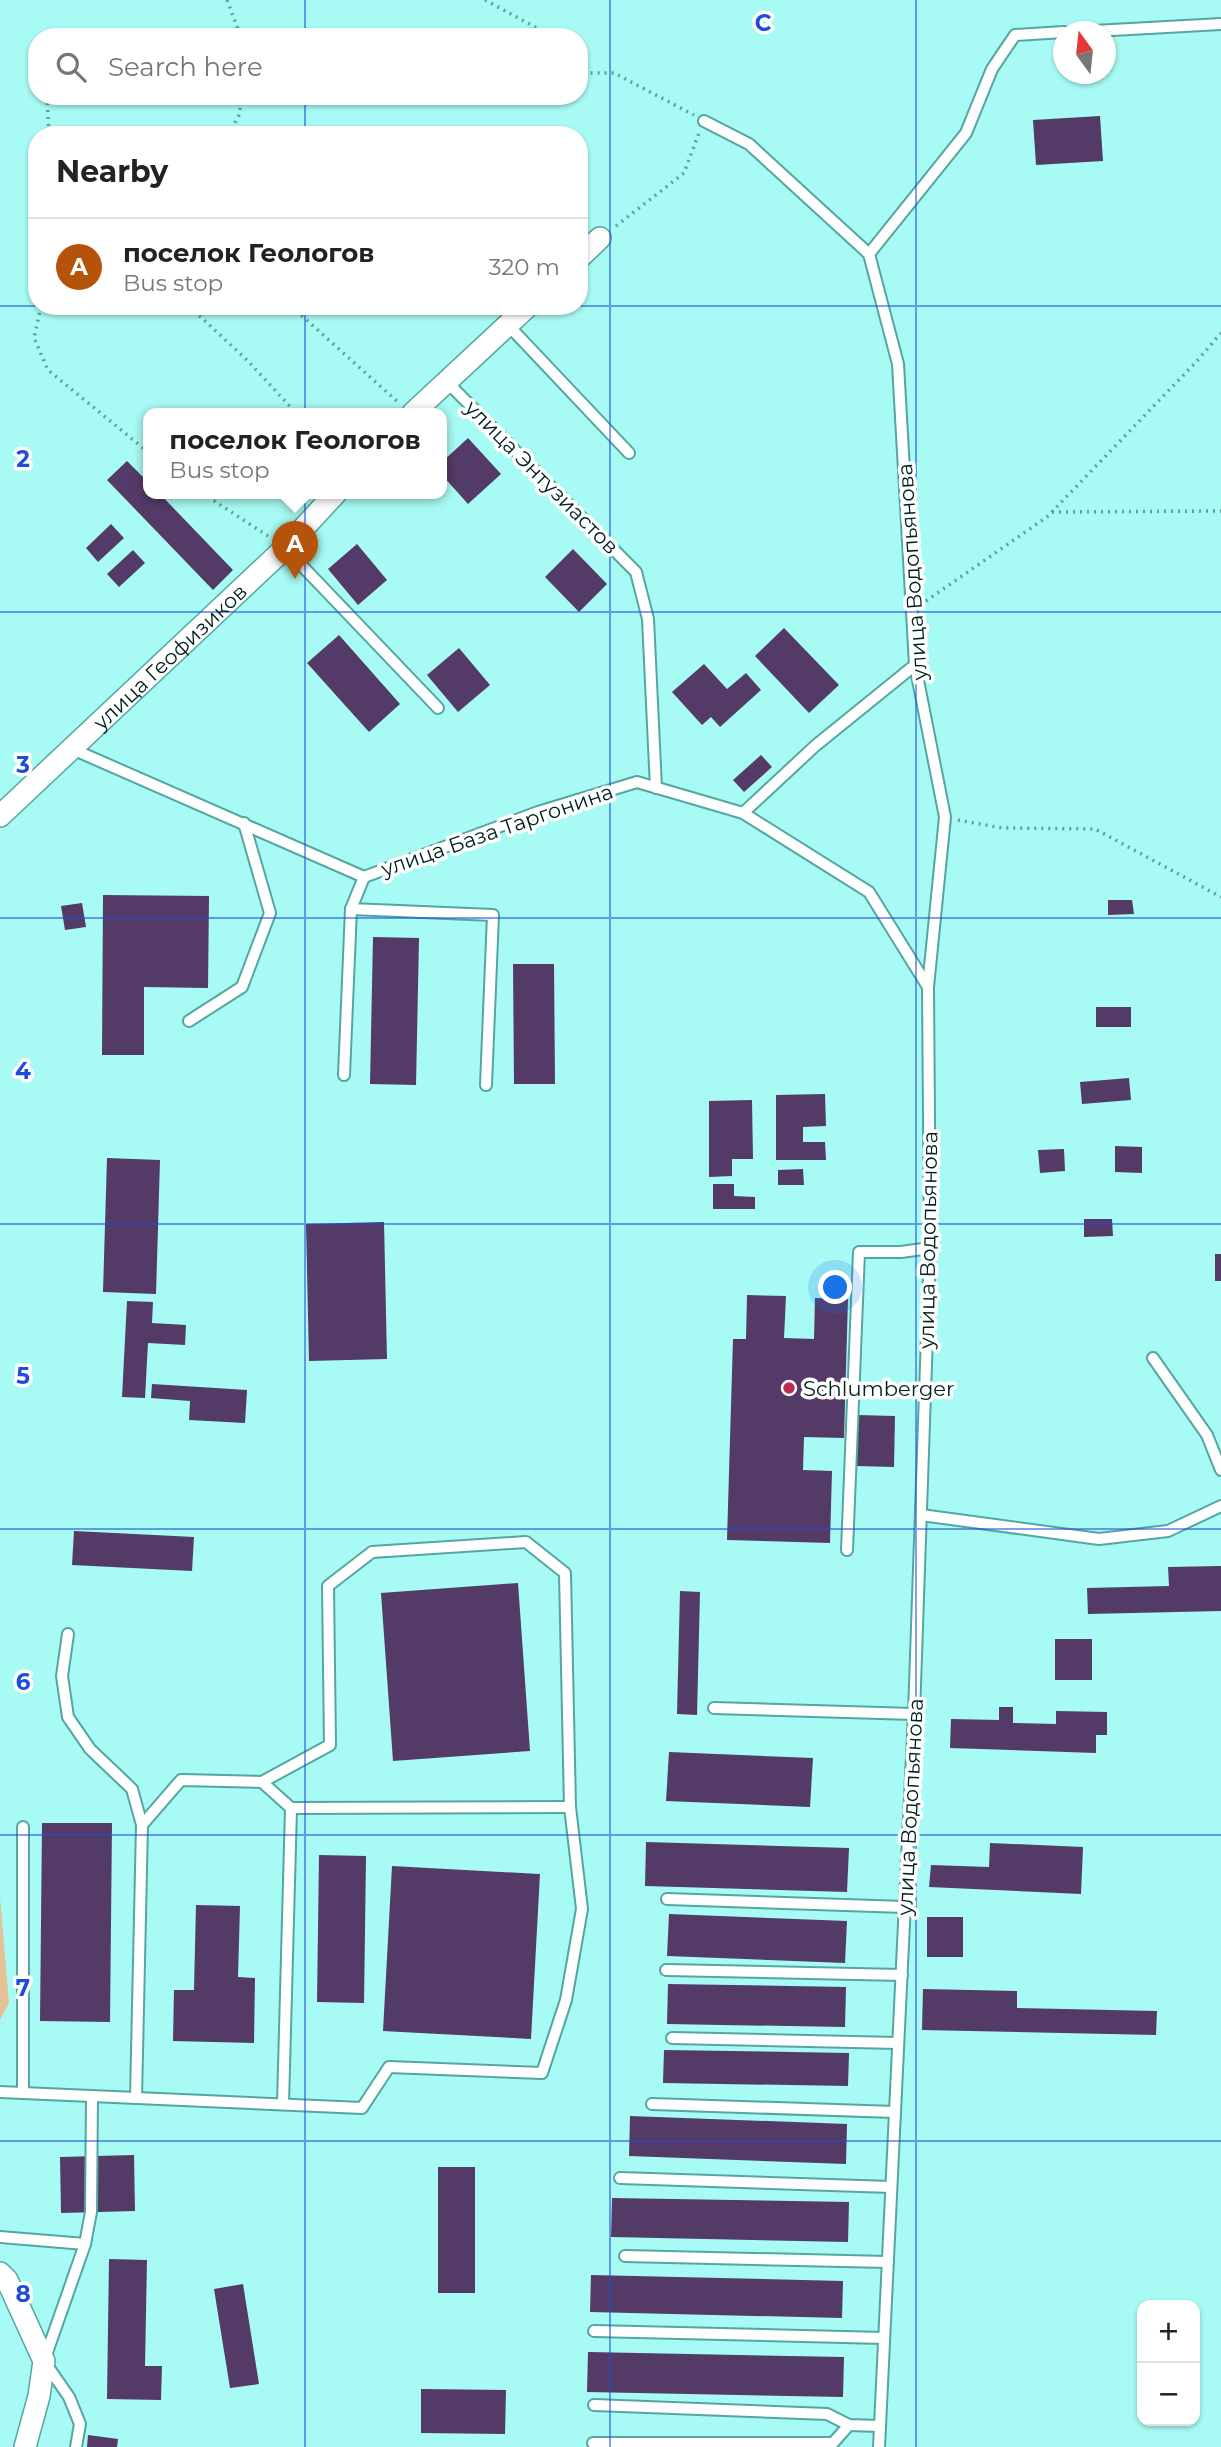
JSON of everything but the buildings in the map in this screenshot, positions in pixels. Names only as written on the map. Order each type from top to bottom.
[{"type":"street","points":[[588,249],[600,238]]},
{"type":"street","points":[[407,408],[447,382],[519,315]]},
{"type":"street","name":"улица Геофизиков","points":[[0,817],[70,748],[285,548],[330,499]]},
{"type":"street","points":[[0,2273],[7,2280],[44,2361],[39,2396],[25,2447]]},
{"type":"lane","points":[[1116,30],[1221,24]]},
{"type":"lane","points":[[704,121],[749,145],[869,254],[966,133],[992,69],[1015,34],[1053,32]]},
{"type":"lane","name":"улица Водопьянова","points":[[869,254],[898,364],[915,665],[945,817],[929,987],[930,1248],[921,1515],[879,2447]]},
{"type":"lane","points":[[508,326],[629,453]]},
{"type":"lane","name":"улица Энтузиастов","points":[[447,382],[636,572],[648,619],[656,788]]},
{"type":"lane","points":[[285,548],[438,708]]},
{"type":"lane","points":[[743,813],[815,746],[915,665]]},
{"type":"lane","points":[[70,748],[364,877],[351,909],[344,1074]]},
{"type":"lane","name":"улица База Таргонина","points":[[364,877],[538,812],[637,782],[743,813],[869,892],[929,987]]},
{"type":"lane","points":[[189,1021],[242,987],[270,913],[244,823]]},
{"type":"lane","points":[[351,909],[494,915],[486,1084]]},
{"type":"lane","points":[[847,1550],[859,1252],[901,1252],[930,1248]]},
{"type":"lane","points":[[1153,1358],[1207,1435],[1221,1470]]},
{"type":"lane","points":[[921,1515],[1099,1539],[1168,1531],[1221,1506]]},
{"type":"lane","points":[[0,2092],[362,2108],[389,2067],[542,2073],[566,2000],[582,1909],[570,1807],[565,1573],[526,1542],[372,1552],[328,1586],[330,1745],[262,1782],[181,1780],[142,1825]]},
{"type":"lane","points":[[68,1634],[62,1676],[68,1717],[90,1749],[132,1789],[142,1825],[136,2098]]},
{"type":"lane","points":[[714,1708],[914,1714]]},
{"type":"lane","points":[[262,1782],[291,1808],[570,1807]]},
{"type":"lane","points":[[283,2104],[291,1808]]},
{"type":"lane","points":[[23,1827],[23,2093]]},
{"type":"lane","points":[[667,1899],[905,1908]]},
{"type":"lane","points":[[666,1970],[902,1976]]},
{"type":"lane","points":[[672,2038],[898,2043]]},
{"type":"lane","points":[[76,2447],[80,2424],[69,2397],[44,2361],[85,2244],[91,2212],[92,2096]]},
{"type":"lane","points":[[652,2104],[895,2112]]},
{"type":"lane","points":[[620,2178],[891,2187]]},
{"type":"lane","points":[[0,2237],[85,2244]]},
{"type":"lane","points":[[625,2256],[888,2262]]},
{"type":"lane","points":[[594,2331],[884,2338]]},
{"type":"lane","points":[[594,2404],[827,2414],[849,2425],[880,2426]]},
{"type":"lane","points":[[593,2443],[833,2443],[849,2425]]},
{"type":"path","points":[[227,0],[238,28]]},
{"type":"path","points":[[485,0],[536,28]]},
{"type":"path","points":[[588,73],[614,73],[704,121],[684,173],[600,238]]},
{"type":"path","points":[[47,105],[49,126]]},
{"type":"path","points":[[233,126],[241,105]]},
{"type":"path","points":[[39,315],[34,338],[48,370],[143,448]]},
{"type":"path","points":[[199,315],[248,361],[291,408]]},
{"type":"path","points":[[301,315],[407,408]]},
{"type":"path","points":[[912,611],[1052,512],[1197,361],[1221,332]]},
{"type":"path","points":[[211,499],[285,548]]},
{"type":"path","points":[[1052,512],[1221,512]]},
{"type":"path","points":[[945,817],[1002,828],[1095,829],[1221,897]]},
{"type":"shaded area","points":[[0,1897],[9,2003],[0,2020]]},
{"type":"place","name":"поселок Геологов","points":[[295,579]]},
{"type":"place","name":"Schlumberger","points":[[789,1388]]}]
